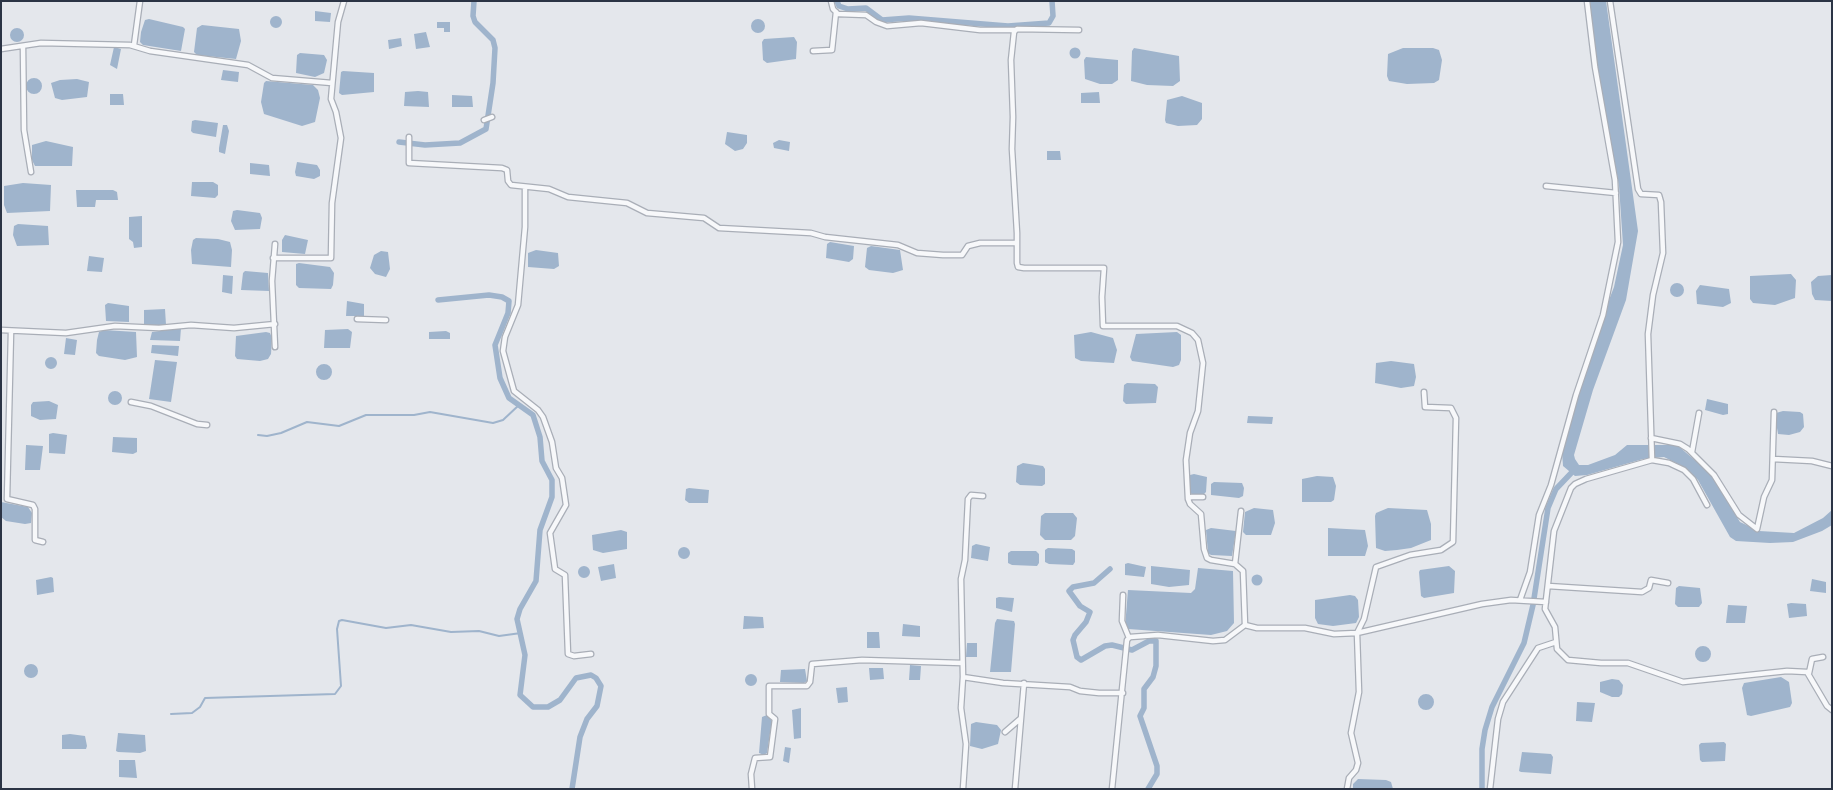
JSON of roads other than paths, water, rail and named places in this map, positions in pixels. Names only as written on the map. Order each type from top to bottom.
[{"type":"street","points":[[134,45],[140,1]]},
{"type":"street","points":[[273,258],[331,258],[332,203],[341,138],[336,112],[331,100],[338,22],[344,1]]},
{"type":"street","points":[[813,51],[832,50],[836,12],[831,1]]},
{"type":"street","points":[[1520,600],[1530,572],[1538,515],[1551,485],[1576,395],[1608,299],[1618,242],[1616,193],[1595,67],[1587,1]]},
{"type":"street","points":[[1610,1],[1638,189],[1641,194],[1659,195],[1661,202],[1663,253],[1653,295],[1648,334],[1652,458]]},
{"type":"street","points":[[836,12],[842,15],[866,14],[876,22],[887,26],[921,23],[980,30],[1079,30]]},
{"type":"street","points":[[1015,30],[1011,60],[1014,116],[1012,149],[1017,243],[1016,262],[1020,268],[1104,268],[1103,326],[1177,326],[1192,333],[1198,340],[1202,350],[1203,371],[1198,411],[1190,433],[1186,460],[1188,499],[1190,504],[1201,514],[1204,550],[1207,558],[1235,564],[1243,571],[1245,626]]},
{"type":"street","points":[[1,49],[41,43],[134,45],[150,51],[248,65],[272,78],[332,84]]},
{"type":"street","points":[[23,46],[24,130],[31,172]]},
{"type":"street","points":[[484,120],[492,117]]},
{"type":"street","points":[[409,137],[409,163],[502,168],[508,173],[509,184],[525,188],[549,189],[568,197],[627,203],[647,213],[704,218],[719,228],[811,233],[825,237],[898,246],[917,254],[960,256],[971,244],[1017,243]]},
{"type":"street","points":[[1546,186],[1616,193]]},
{"type":"street","points":[[525,188],[524,252],[518,305],[503,344],[503,351],[514,391],[543,416],[552,442],[556,468],[562,478],[566,505],[550,533],[555,569],[565,575],[568,654],[591,654]]},
{"type":"street","points":[[275,244],[272,281],[275,347]]},
{"type":"street","points":[[357,319],[386,320]]},
{"type":"street","points":[[1,330],[11,332],[83,332],[115,326],[160,328],[191,325],[234,328],[275,324]]},
{"type":"street","points":[[11,332],[7,499],[33,505],[35,509],[35,540],[43,542]]},
{"type":"street","points":[[1347,789],[1349,778],[1356,770],[1358,763],[1351,733],[1358,692],[1357,633],[1364,620],[1376,567],[1410,555],[1441,550],[1453,542],[1456,418],[1451,408],[1425,407],[1424,392]]},
{"type":"street","points":[[131,402],[151,406],[197,424],[207,425]]},
{"type":"street","points":[[1652,440],[1680,444],[1692,452],[1714,475],[1739,515],[1757,529],[1764,497],[1772,480],[1774,412]]},
{"type":"street","points":[[1692,452],[1699,413]]},
{"type":"street","points":[[1707,505],[1693,479],[1684,470],[1652,458],[1574,484],[1554,531],[1545,602],[1545,609],[1555,627],[1557,650],[1568,660],[1628,663],[1683,682],[1787,671],[1809,673]]},
{"type":"street","points":[[1773,459],[1812,461],[1832,466]]},
{"type":"street","points":[[963,789],[966,744],[961,708],[963,677],[961,579],[965,560],[968,499],[971,495],[983,496]]},
{"type":"street","points":[[1188,499],[1191,497],[1203,497]]},
{"type":"street","points":[[1235,564],[1241,511]]},
{"type":"street","points":[[1548,586],[1642,592],[1649,588],[1651,580],[1668,583]]},
{"type":"street","points":[[1112,789],[1129,638],[1122,621],[1123,595]]},
{"type":"street","points":[[1129,638],[1158,635],[1213,641],[1225,640],[1245,626],[1257,628],[1305,628],[1334,634],[1357,633],[1482,604],[1520,600],[1545,602]]},
{"type":"street","points":[[1490,789],[1498,719],[1503,702],[1538,648],[1556,642]]},
{"type":"street","points":[[1822,657],[1812,659],[1809,673],[1815,688],[1827,706],[1832,710]]},
{"type":"street","points":[[752,789],[751,774],[755,758],[770,757],[775,719],[769,714],[769,686],[807,686],[812,664],[862,660],[962,663]]},
{"type":"street","points":[[963,677],[1070,687],[1080,691],[1099,693],[1123,693]]},
{"type":"street","points":[[1015,789],[1024,683]]},
{"type":"street","points":[[1005,732],[1020,719]]},
{"type":"water","points":[[1590,1],[1606,1],[1638,231],[1626,300],[1593,390],[1574,455],[1575,459],[1579,465],[1588,465],[1615,455],[1627,445],[1677,445],[1710,473],[1740,522],[1759,531],[1794,533],[1823,518],[1832,510],[1832,525],[1822,531],[1793,542],[1736,541],[1730,537],[1698,480],[1686,468],[1664,457],[1643,459],[1587,475],[1575,476],[1563,466],[1562,452],[1565,438],[1599,326],[1614,287],[1623,245],[1619,186],[1596,62]]},
{"type":"water","points":[[315,11],[331,13],[330,22],[315,21]]},
{"type":"water","points":[[276,16],[282,22],[276,28],[270,22]]},
{"type":"water","points":[[149,19],[185,29],[181,51],[143,45],[140,42],[145,20]]},
{"type":"water","points":[[758,19],[763,21],[765,26],[763,31],[758,33],[753,31],[751,26],[753,21]]},
{"type":"water","points":[[437,22],[450,22],[450,32],[444,32],[444,28],[437,28]]},
{"type":"water","points":[[202,25],[239,29],[241,41],[236,59],[197,55],[194,52],[197,28]]},
{"type":"water","points":[[14,28],[20,28],[24,35],[20,42],[14,42],[10,38],[10,32]]},
{"type":"water","points":[[426,32],[430,47],[416,49],[414,34]]},
{"type":"water","points":[[794,37],[797,42],[796,59],[767,63],[763,60],[762,42],[764,39]]},
{"type":"water","points":[[401,38],[402,46],[389,49],[388,40]]},
{"type":"water","points":[[114,47],[121,49],[117,69],[110,65]]},
{"type":"water","points":[[1075,47],[1081,53],[1075,59],[1069,53]]},
{"type":"water","points":[[1134,48],[1179,56],[1180,81],[1173,86],[1147,85],[1131,81],[1132,51]]},
{"type":"water","points":[[1403,48],[1433,48],[1439,50],[1442,60],[1439,80],[1434,83],[1407,84],[1389,81],[1387,76],[1388,54]]},
{"type":"water","points":[[300,53],[324,55],[327,60],[324,73],[315,77],[296,73],[297,55]]},
{"type":"water","points":[[1086,57],[1118,60],[1118,80],[1112,84],[1100,84],[1085,79],[1084,60]]},
{"type":"water","points":[[223,70],[239,72],[238,82],[221,80]]},
{"type":"water","points":[[341,72],[374,73],[374,92],[342,95],[339,93]]},
{"type":"water","points":[[34,78],[40,80],[42,86],[40,92],[34,94],[28,92],[26,86],[28,80]]},
{"type":"water","points":[[77,79],[89,82],[87,97],[62,100],[55,98],[51,83],[60,80]]},
{"type":"water","points":[[266,81],[313,85],[318,90],[320,98],[315,122],[302,126],[264,114],[261,102]]},
{"type":"water","points":[[405,92],[428,92],[429,107],[404,106]]},
{"type":"water","points":[[1099,92],[1100,103],[1081,103],[1081,93]]},
{"type":"water","points":[[110,94],[123,94],[124,105],[110,105]]},
{"type":"water","points":[[452,95],[472,96],[473,107],[452,107]]},
{"type":"water","points":[[1182,96],[1202,103],[1202,119],[1197,125],[1178,126],[1166,123],[1167,100]]},
{"type":"water","points":[[192,121],[218,123],[216,137],[193,133],[191,131]]},
{"type":"water","points":[[223,125],[227,125],[229,131],[225,154],[219,152]]},
{"type":"water","points":[[727,132],[747,135],[747,143],[743,149],[735,151],[725,144]]},
{"type":"water","points":[[779,140],[790,142],[789,151],[774,148],[773,143]]},
{"type":"water","points":[[46,141],[73,147],[72,166],[35,166],[32,160],[32,145]]},
{"type":"water","points":[[1047,151],[1060,151],[1061,160],[1047,160]]},
{"type":"water","points":[[297,162],[317,165],[320,170],[320,176],[314,179],[296,176]]},
{"type":"water","points":[[250,163],[269,165],[270,176],[250,174]]},
{"type":"water","points":[[192,182],[213,182],[218,185],[218,195],[215,198],[191,196]]},
{"type":"water","points":[[23,183],[51,185],[50,211],[7,213],[4,205],[4,186]]},
{"type":"water","points":[[76,190],[113,190],[117,192],[118,200],[96,200],[95,207],[77,207]]},
{"type":"water","points":[[233,211],[260,213],[262,218],[260,229],[235,230],[231,221]]},
{"type":"water","points":[[142,216],[142,247],[134,248],[133,242],[129,239],[129,217]]},
{"type":"water","points":[[18,224],[48,226],[49,245],[17,246],[13,235],[14,226]]},
{"type":"water","points":[[285,235],[308,240],[305,254],[282,252],[282,240]]},
{"type":"water","points":[[196,238],[218,239],[230,242],[232,250],[231,267],[192,264],[191,250],[193,240]]},
{"type":"water","points":[[830,242],[854,246],[853,259],[849,262],[826,258],[827,244]]},
{"type":"water","points":[[871,246],[900,250],[903,270],[893,273],[869,270],[865,267],[867,248]]},
{"type":"water","points":[[536,250],[558,253],[559,266],[554,269],[528,267],[528,253]]},
{"type":"water","points":[[381,251],[388,252],[390,269],[386,277],[375,274],[370,268],[374,255]]},
{"type":"water","points":[[89,256],[104,258],[102,272],[87,271]]},
{"type":"water","points":[[296,264],[330,267],[334,273],[331,289],[299,288],[296,285]]},
{"type":"water","points":[[245,271],[268,273],[269,291],[241,290],[243,273]]},
{"type":"water","points":[[1791,274],[1796,280],[1795,298],[1775,305],[1753,303],[1750,299],[1750,276]]},
{"type":"water","points":[[223,275],[233,276],[232,294],[222,292]]},
{"type":"water","points":[[1832,275],[1832,301],[1815,300],[1812,294],[1811,282],[1818,276]]},
{"type":"water","points":[[1677,283],[1682,285],[1684,290],[1682,295],[1677,297],[1672,295],[1670,290],[1672,285]]},
{"type":"water","points":[[1700,285],[1729,289],[1731,303],[1723,307],[1697,304],[1696,291]]},
{"type":"water","points":[[347,301],[364,304],[364,316],[346,316]]},
{"type":"water","points":[[108,303],[129,306],[129,322],[106,321],[105,305]]},
{"type":"water","points":[[165,309],[166,325],[144,326],[144,310]]},
{"type":"water","points":[[181,328],[180,341],[150,340],[152,332]]},
{"type":"water","points":[[348,329],[352,332],[350,348],[324,348],[325,330]]},
{"type":"water","points":[[104,330],[136,332],[137,357],[125,360],[99,356],[96,353],[97,340],[99,332]]},
{"type":"water","points":[[446,331],[450,333],[450,339],[429,339],[429,332]]},
{"type":"water","points":[[1091,332],[1113,338],[1117,350],[1114,363],[1081,361],[1075,358],[1074,335]]},
{"type":"water","points":[[1177,332],[1181,335],[1181,360],[1179,365],[1173,367],[1132,361],[1130,357],[1136,334]]},
{"type":"water","points":[[270,333],[272,338],[271,354],[268,359],[260,361],[237,359],[235,356],[236,336]]},
{"type":"water","points":[[66,338],[77,340],[75,355],[64,354]]},
{"type":"water","points":[[152,345],[179,346],[178,356],[151,353]]},
{"type":"water","points":[[49,357],[53,357],[57,363],[53,369],[49,369],[45,365],[45,361]]},
{"type":"water","points":[[155,360],[177,362],[171,402],[149,399]]},
{"type":"water","points":[[1391,361],[1414,364],[1416,377],[1414,386],[1401,388],[1375,383],[1376,363]]},
{"type":"water","points":[[321,364],[327,364],[332,369],[330,378],[321,380],[316,375],[316,369]]},
{"type":"water","points":[[1127,383],[1155,384],[1158,387],[1156,403],[1126,404],[1123,401],[1124,385]]},
{"type":"water","points":[[112,391],[118,391],[122,398],[118,405],[112,405],[108,401],[108,395]]},
{"type":"water","points":[[1707,399],[1728,404],[1728,414],[1723,415],[1705,410]]},
{"type":"water","points":[[49,401],[58,405],[56,419],[40,420],[31,416],[31,405],[33,402]]},
{"type":"water","points":[[1783,411],[1800,412],[1803,414],[1804,427],[1800,432],[1789,435],[1778,434],[1775,416],[1776,413]]},
{"type":"water","points":[[1248,416],[1273,417],[1272,424],[1247,423]]},
{"type":"water","points":[[49,434],[67,435],[65,454],[49,453]]},
{"type":"water","points":[[113,437],[137,438],[137,452],[133,454],[112,452]]},
{"type":"water","points":[[26,445],[43,446],[40,470],[25,470]]},
{"type":"water","points":[[1023,463],[1043,466],[1045,469],[1045,484],[1042,486],[1020,485],[1016,482],[1017,466]]},
{"type":"water","points":[[1190,475],[1207,477],[1206,492],[1203,495],[1193,495],[1189,492],[1189,478]]},
{"type":"water","points":[[1317,476],[1333,477],[1336,486],[1334,500],[1331,502],[1302,502],[1302,479]]},
{"type":"water","points":[[1214,482],[1242,483],[1244,488],[1243,496],[1239,498],[1211,495],[1211,484]]},
{"type":"water","points":[[686,489],[709,490],[708,503],[689,503],[685,500]]},
{"type":"water","points":[[1,502],[28,507],[32,513],[31,523],[6,521],[1,517]]},
{"type":"water","points":[[1254,508],[1273,510],[1275,523],[1271,535],[1246,535],[1243,532],[1245,512]]},
{"type":"water","points":[[1388,508],[1427,510],[1431,524],[1431,540],[1411,548],[1385,551],[1376,548],[1375,516],[1376,513]]},
{"type":"water","points":[[1045,513],[1073,513],[1077,518],[1075,536],[1071,540],[1045,540],[1040,535],[1041,516]]},
{"type":"water","points":[[1211,528],[1236,531],[1232,556],[1211,555],[1208,553],[1206,530]]},
{"type":"water","points":[[1328,528],[1365,530],[1368,546],[1365,556],[1328,556]]},
{"type":"water","points":[[621,530],[627,532],[627,549],[603,553],[593,550],[592,535]]},
{"type":"water","points":[[976,544],[990,547],[988,561],[971,558],[972,546]]},
{"type":"water","points":[[684,547],[690,553],[684,559],[678,553]]},
{"type":"water","points":[[1048,548],[1072,549],[1075,551],[1075,562],[1073,565],[1049,564],[1045,562],[1045,550]]},
{"type":"water","points":[[1011,551],[1036,551],[1039,554],[1039,563],[1037,566],[1012,565],[1008,563],[1008,553]]},
{"type":"water","points":[[614,564],[616,578],[601,581],[598,567]]},
{"type":"water","points":[[1125,564],[1146,567],[1144,577],[1125,575]]},
{"type":"water","points":[[584,566],[590,572],[584,578],[578,572]]},
{"type":"water","points":[[1151,566],[1190,570],[1189,585],[1169,587],[1151,584]]},
{"type":"water","points":[[1449,566],[1455,571],[1454,593],[1424,598],[1421,596],[1420,570]]},
{"type":"water","points":[[1198,568],[1233,571],[1234,623],[1227,631],[1211,635],[1128,629],[1125,627],[1128,590],[1191,593],[1195,589]]},
{"type":"water","points":[[1257,574],[1263,580],[1257,586],[1251,580]]},
{"type":"water","points":[[53,578],[54,592],[37,595],[36,580]]},
{"type":"water","points":[[1812,579],[1826,582],[1826,593],[1810,591]]},
{"type":"water","points":[[1679,586],[1700,588],[1702,603],[1699,607],[1678,607],[1675,604],[1676,588]]},
{"type":"water","points":[[1355,596],[1358,600],[1359,617],[1356,623],[1333,626],[1318,624],[1315,618],[1315,600]]},
{"type":"water","points":[[996,598],[1014,598],[1012,612],[996,608]]},
{"type":"water","points":[[1787,604],[1806,604],[1807,616],[1789,618]]},
{"type":"water","points":[[1728,605],[1747,606],[1745,623],[1726,623]]},
{"type":"water","points":[[744,616],[763,617],[764,628],[743,629]]},
{"type":"water","points":[[997,619],[1014,621],[1015,624],[1011,672],[990,672]]},
{"type":"water","points":[[903,624],[920,626],[920,637],[902,636]]},
{"type":"water","points":[[867,632],[879,632],[880,648],[867,648]]},
{"type":"water","points":[[967,643],[977,643],[977,657],[966,657]]},
{"type":"water","points":[[1700,646],[1706,646],[1711,651],[1709,660],[1700,662],[1695,657],[1695,651]]},
{"type":"water","points":[[31,664],[36,666],[38,671],[36,676],[31,678],[26,676],[24,671],[26,666]]},
{"type":"water","points":[[910,665],[921,666],[920,680],[909,680]]},
{"type":"water","points":[[869,668],[883,668],[884,679],[870,680]]},
{"type":"water","points":[[805,669],[807,681],[804,683],[780,682],[781,670]]},
{"type":"water","points":[[749,674],[753,674],[757,680],[753,686],[749,686],[745,682],[745,678]]},
{"type":"water","points":[[1781,677],[1789,682],[1792,703],[1790,707],[1751,716],[1747,715],[1742,688],[1744,683]]},
{"type":"water","points":[[1612,679],[1619,680],[1623,685],[1622,694],[1619,697],[1612,697],[1600,692],[1600,682]]},
{"type":"water","points":[[847,687],[848,702],[838,703],[836,688]]},
{"type":"water","points":[[1426,694],[1434,702],[1426,710],[1418,702]]},
{"type":"water","points":[[1577,702],[1595,703],[1592,722],[1576,721]]},
{"type":"water","points":[[801,708],[801,738],[794,739],[792,710]]},
{"type":"water","points":[[767,715],[772,721],[767,753],[764,755],[759,753],[762,717]]},
{"type":"water","points":[[976,722],[997,725],[1001,730],[998,744],[982,749],[970,746],[971,724]]},
{"type":"water","points":[[118,733],[145,735],[146,751],[140,753],[116,751]]},
{"type":"water","points":[[62,735],[85,736],[86,749],[62,749]]},
{"type":"water","points":[[1724,742],[1726,744],[1725,761],[1702,762],[1700,760],[1699,745],[1701,743]]},
{"type":"water","points":[[785,747],[791,748],[789,763],[783,761]]},
{"type":"water","points":[[1522,752],[1551,754],[1553,757],[1551,774],[1519,771]]},
{"type":"water","points":[[119,760],[135,760],[137,778],[119,777]]},
{"type":"water","points":[[1358,779],[1386,780],[1391,782],[1393,789],[1353,789],[1353,784]]},
{"type":"waterway","points":[[399,142],[425,145],[460,143],[486,129],[493,83],[495,48],[493,40],[475,22],[473,16],[474,1]]},
{"type":"waterway","points":[[837,1],[839,6],[848,9],[866,8],[882,20],[909,18],[1008,26],[1049,23],[1053,16],[1052,1]]},
{"type":"waterway","points":[[438,300],[489,295],[502,297],[509,301],[508,313],[495,345],[500,378],[509,398],[533,415],[540,437],[542,461],[552,480],[552,497],[540,530],[536,581],[520,609],[517,619],[525,655],[520,695],[533,707],[548,707],[560,700],[576,678],[591,675],[596,678],[601,686],[597,706],[587,719],[580,737],[572,789]]},
{"type":"waterway","points":[[258,435],[267,436],[281,433],[307,422],[339,426],[366,415],[414,415],[430,412],[493,423],[503,420],[519,405]]},
{"type":"waterway","points":[[1482,789],[1482,749],[1485,730],[1492,707],[1524,643],[1533,605],[1548,508],[1556,489],[1575,469]]},
{"type":"waterway","points":[[1110,569],[1094,583],[1073,587],[1069,591],[1080,606],[1090,612],[1086,622],[1073,640],[1077,657],[1081,660],[1105,646],[1112,645],[1132,650],[1149,641],[1156,641],[1156,666],[1153,677],[1144,689],[1144,708],[1140,716],[1157,766],[1157,774],[1148,789]]},
{"type":"waterway","points":[[171,714],[192,713],[200,707],[205,698],[335,694],[341,686],[337,629],[339,621],[342,620],[386,628],[411,625],[451,632],[479,631],[499,636],[521,633]]}]
